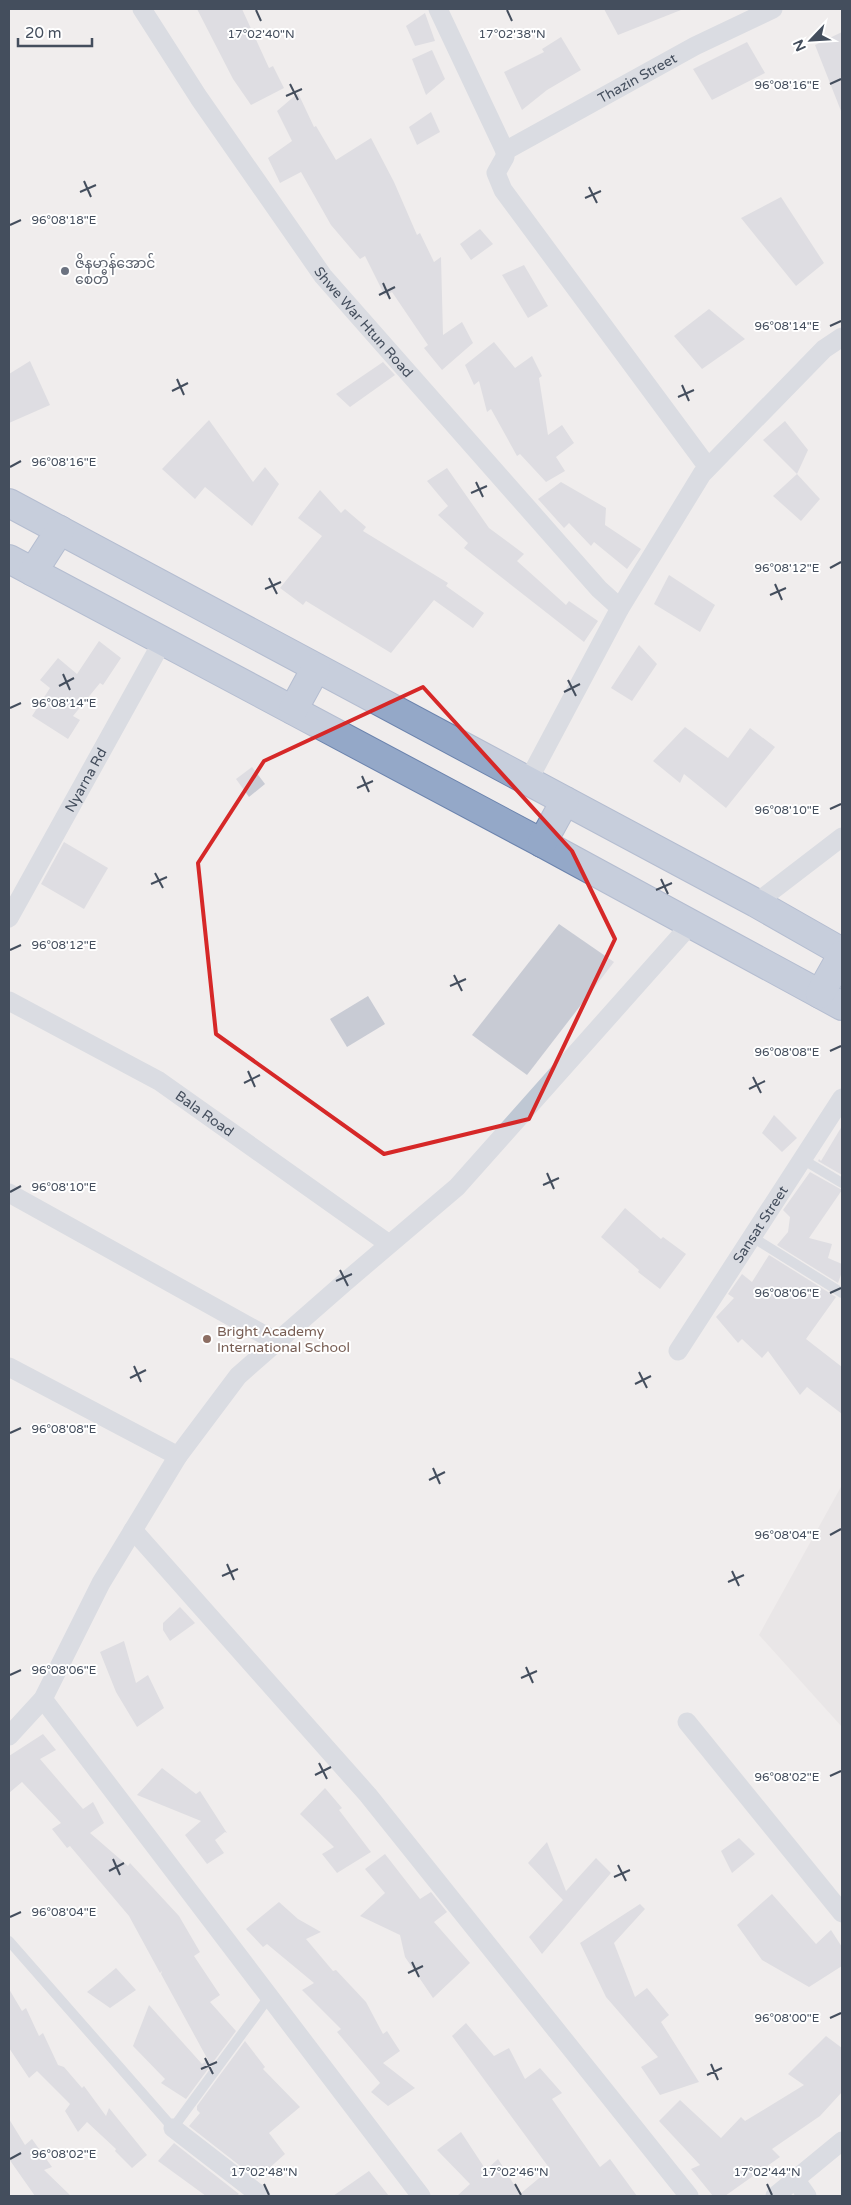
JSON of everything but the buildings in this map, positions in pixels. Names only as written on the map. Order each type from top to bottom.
[{"type":"highway","points":[[9,502],[528,782],[756,902],[842,954],[831,1000],[542,843],[9,559]]},
{"type":"highway","points":[[33,572],[60,530]]},
{"type":"highway","points":[[293,710],[316,668]]},
{"type":"highway","points":[[542,843],[565,801]]},
{"type":"street","name":"Shwe War Htun Road","points":[[142,9],[199,98],[323,276],[592,582],[620,608]]},
{"type":"street","points":[[438,9],[506,152],[496,173],[503,190],[707,466]]},
{"type":"street","name":"Thazin Street","points":[[506,152],[695,46],[773,9]]},
{"type":"street","points":[[528,782],[620,608],[707,466],[824,349],[842,337]]},
{"type":"street","name":"Nyarna Rd","points":[[9,918],[162,642]]},
{"type":"street","points":[[756,902],[842,838]]},
{"type":"street","points":[[9,1736],[43,1699],[101,1582],[178,1456],[238,1376],[457,1187],[691,924]]},
{"type":"street","name":"Bala Road","points":[[9,1002],[159,1080],[389,1244]]},
{"type":"street","name":"Sansat Street","points":[[678,1351],[842,1098]]},
{"type":"street","points":[[9,1193],[276,1342]]},
{"type":"street","points":[[9,1366],[178,1456]]},
{"type":"street","points":[[133,1530],[368,1795],[689,2196]]},
{"type":"street","points":[[43,1699],[420,2196]]},
{"type":"street","points":[[687,1722],[842,1913]]},
{"type":"street","points":[[173,2128],[261,2196]]},
{"type":"street","points":[[775,2196],[842,2141]]},
{"type":"street","points":[[795,2179],[807,2196]]},
{"type":"lane","points":[[802,1159],[842,1183]]},
{"type":"lane","points":[[752,1237],[842,1293]]},
{"type":"lane","points":[[9,1941],[173,2128],[269,1997]]},
{"type":"highlighted area","points":[[423,687],[572,851],[615,939],[529,1119],[384,1154],[216,1034],[198,863],[264,761]]},
{"type":"shaded area","points":[[842,1485],[842,1727],[759,1635]]},
{"type":"place","name":"ဇိနမာန်အောင် စေတီ","points":[[65,271]]},
{"type":"place","name":"Bright Academy International School","points":[[207,1339]]}]
